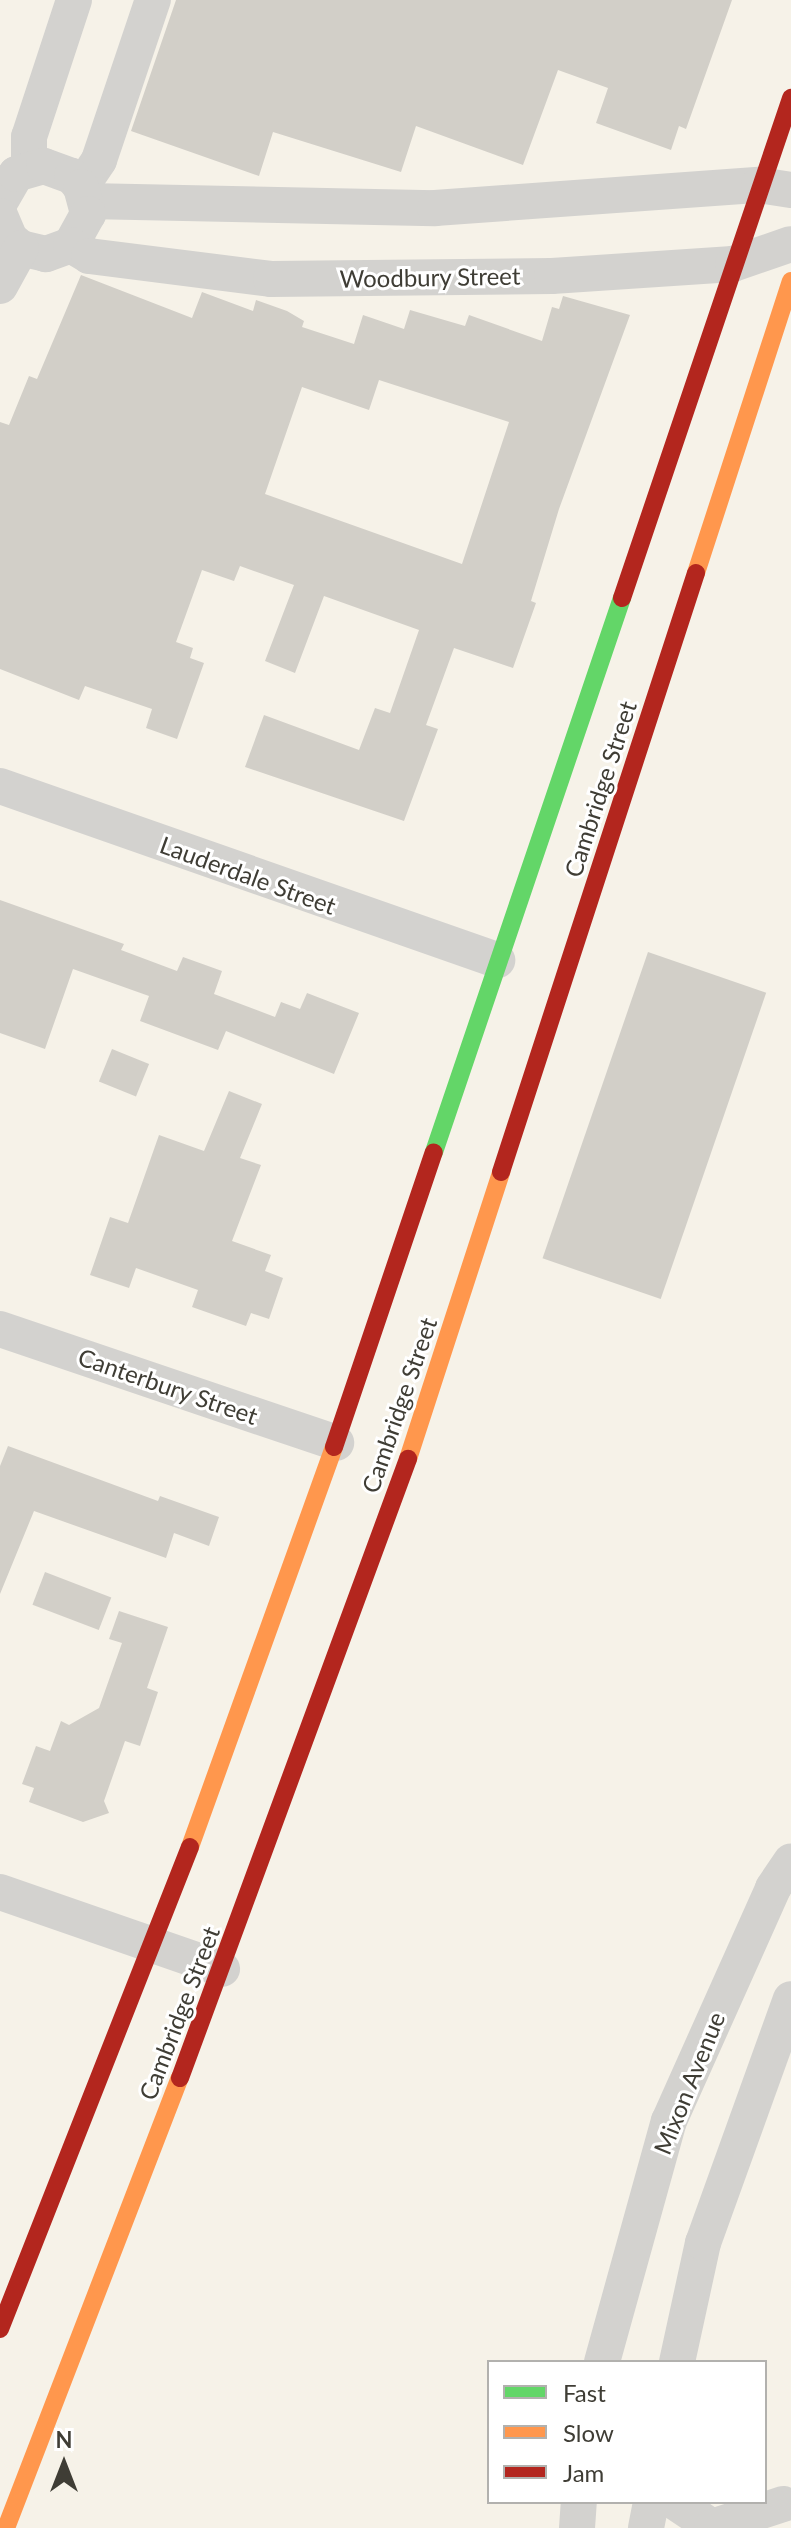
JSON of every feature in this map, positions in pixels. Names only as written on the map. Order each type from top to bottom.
[{"type":"street","points":[[29,168],[29,137],[74,0]]},
{"type":"street","points":[[0,216],[10,239],[21,248],[46,254],[71,245],[85,225],[84,194],[99,160],[153,0]]},
{"type":"street","name":"Cambridge Street","points":[[0,2329],[155,1945],[336,1443],[733,264],[775,188],[791,98]]},
{"type":"street","points":[[0,202],[6,185],[29,168],[59,168],[84,194],[435,208],[775,188]]},
{"type":"street","name":"Woodbury Street","points":[[71,245],[89,256],[271,279],[552,276],[733,264],[791,244]]},
{"type":"street","points":[[0,286],[21,248]]},
{"type":"street","name":"Cambridge Street","points":[[6,2528],[222,1969],[410,1453],[791,281]]},
{"type":"street","name":"Lauderdale Street","points":[[0,786],[497,960]]},
{"type":"street","name":"Canterbury Street","points":[[0,1329],[336,1443]]},
{"type":"street","name":"Mixon Avenue","points":[[603,2360],[669,2121],[773,1888],[791,1861]]},
{"type":"street","points":[[0,1892],[222,1969]]},
{"type":"street","points":[[677,2360],[703,2243],[791,1999]]},
{"type":"street","points":[[678,2504],[712,2527],[787,2502]]},
{"type":"street","points":[[756,2528],[787,2502]]},
{"type":"street","points":[[577,2528],[579,2504]]},
{"type":"street","points":[[646,2528],[651,2504]]},
{"type":"building","points":[[176,0],[732,0],[686,129],[679,126],[671,150],[596,123],[608,88],[558,70],[523,165],[416,126],[401,172],[273,132],[259,176],[131,131]]},
{"type":"building","points":[[81,275],[192,318],[202,292],[253,311],[256,300],[287,311],[304,321],[302,327],[354,344],[363,315],[404,329],[410,310],[465,326],[469,315],[542,341],[552,307],[559,309],[563,296],[630,315],[559,509],[531,601],[536,603],[513,668],[454,648],[426,725],[438,729],[404,821],[245,767],[264,715],[359,750],[375,708],[390,713],[419,630],[324,596],[295,673],[265,661],[294,585],[240,566],[234,581],[202,570],[176,642],[193,648],[190,658],[204,663],[177,739],[146,728],[152,709],[85,686],[79,700],[0,669],[0,422],[9,425],[29,376],[37,379]],"holes":[[[379,380],[509,422],[462,564],[265,494],[302,387],[369,410]]]},
{"type":"building","points":[[0,900],[124,944],[121,950],[177,971],[183,957],[222,971],[214,994],[275,1017],[281,1002],[300,1009],[307,993],[359,1013],[334,1074],[226,1031],[218,1050],[140,1021],[149,996],[73,969],[45,1049],[0,1033]]},
{"type":"building","points":[[648,952],[766,993],[661,1299],[543,1258]]},
{"type":"building","points":[[112,1049],[149,1064],[136,1096],[99,1081]]},
{"type":"building","points":[[229,1091],[262,1104],[240,1158],[261,1165],[232,1241],[271,1255],[265,1271],[283,1278],[269,1319],[251,1313],[246,1326],[192,1307],[198,1290],[136,1268],[129,1288],[90,1275],[110,1217],[128,1223],[159,1135],[204,1151]]},
{"type":"building","points":[[8,1446],[158,1501],[160,1496],[219,1517],[209,1546],[174,1533],[166,1558],[34,1511],[0,1594],[0,1466]]},
{"type":"building","points":[[45,1572],[111,1597],[99,1630],[32,1605]]},
{"type":"building","points":[[119,1611],[168,1627],[147,1688],[158,1692],[140,1746],[125,1741],[104,1801],[109,1813],[83,1822],[29,1802],[34,1788],[22,1784],[36,1746],[50,1751],[61,1721],[69,1725],[99,1708],[122,1643],[109,1639]]},
{"type":"traffic: fast","points":[[434,1152],[622,598]]},
{"type":"traffic: slow","points":[[696,573],[791,281]]},
{"type":"traffic: slow","points":[[408,1459],[501,1172]]},
{"type":"traffic: slow","points":[[190,1847],[334,1447]]},
{"type":"traffic: slow","points":[[6,2528],[180,2078]]},
{"type":"traffic: jam","points":[[622,598],[791,98]]},
{"type":"traffic: jam","points":[[501,1172],[696,573]]},
{"type":"traffic: jam","points":[[334,1447],[434,1152]]},
{"type":"traffic: jam","points":[[180,2078],[408,1459]]},
{"type":"traffic: jam","points":[[0,2329],[190,1847]]}]
